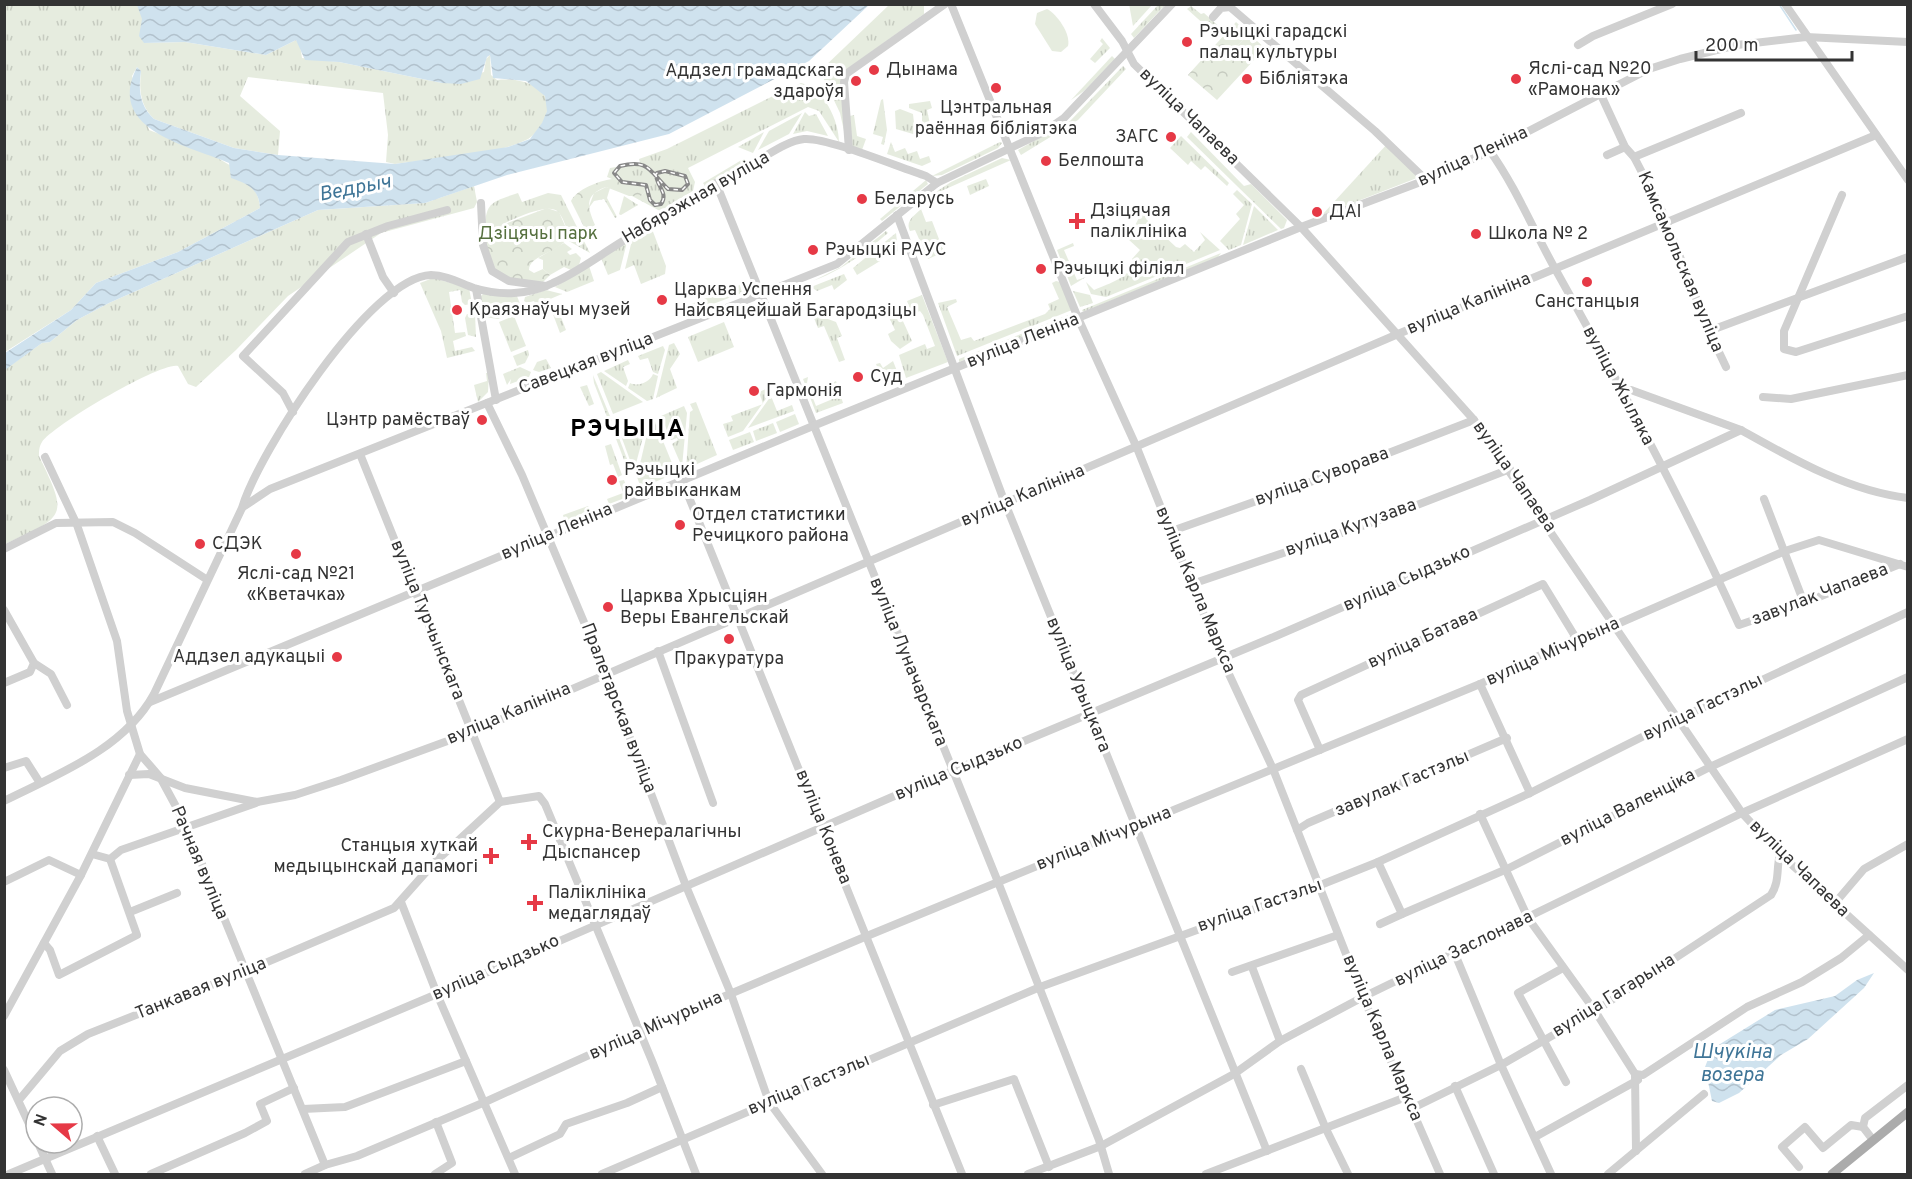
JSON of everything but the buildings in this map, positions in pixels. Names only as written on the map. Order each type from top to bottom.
[{"type":"main road","points":[[1832,1174],[1908,1112]]},
{"type":"street","points":[[849,150],[844,80],[846,74],[945,4]]},
{"type":"street","name":"вуліца Карла Маркса","points":[[951,4],[1078,318],[1137,448],[1221,657],[1273,769],[1363,997],[1440,1174]]},
{"type":"street","name":"вуліца Чапаева","points":[[1094,4],[1134,64],[1301,227],[1474,420],[1742,813],[1780,854],[1908,970]]},
{"type":"street","name":"Савецкая вуліца","points":[[242,508],[270,489],[837,264],[937,183],[1042,133],[1064,118],[1172,4]]},
{"type":"street","points":[[1785,4],[1908,180]]},
{"type":"street","points":[[1578,45],[1593,36],[1669,5]]},
{"type":"street","points":[[1213,17],[1221,8],[1230,7],[1375,131],[1426,180]]},
{"type":"street","name":"вуліца Леніна","points":[[150,702],[813,426],[1301,227],[1426,180],[1490,151],[1649,69],[1737,45],[1806,37],[1908,42]]},
{"type":"street","name":"Камсамольская вуліца","points":[[1601,95],[1625,147],[1634,157],[1662,211],[1709,331],[1726,367]]},
{"type":"street","points":[[1634,157],[1741,113]]},
{"type":"street","name":"вуліца Калініна","points":[[160,777],[185,788],[257,802],[295,795],[472,732],[605,672],[1137,448],[1398,334],[1876,135]]},
{"type":"street","name":"Набярэжная вуліца","points":[[4,801],[109,744],[131,726],[150,702],[206,579],[242,508],[248,489],[293,412],[347,336],[406,283],[429,275],[443,276],[476,289],[525,293],[548,286],[716,183],[795,141],[815,140],[849,150],[926,176],[937,183]]},
{"type":"street","points":[[1607,155],[1625,147]]},
{"type":"street","name":"вуліца Жыляка","points":[[1490,151],[1624,392],[1660,468],[1719,580],[1739,625]]},
{"type":"street","name":"вуліца Луначарскага","points":[[716,183],[1040,987],[1101,1146],[1109,1174]]},
{"type":"street","points":[[1842,195],[1784,331],[1784,350],[1796,352],[1908,316]]},
{"type":"street","points":[[481,202],[483,245],[492,271],[509,281],[548,286]]},
{"type":"street","points":[[293,412],[283,393],[243,356],[348,242],[366,234],[447,210]]},
{"type":"street","name":"вуліца Урыцкага","points":[[897,215],[1005,503],[1267,1151]]},
{"type":"street","points":[[366,234],[383,277],[394,293]]},
{"type":"street","points":[[1709,331],[1908,257]]},
{"type":"street","points":[[476,289],[496,400]]},
{"type":"street","points":[[1763,397],[1791,399],[1908,375]]},
{"type":"street","points":[[1624,392],[1631,390],[1742,430],[1841,481],[1908,498]]},
{"type":"street","name":"Пралетарская вуліца","points":[[487,403],[522,475],[605,672],[686,886],[731,994],[769,1102],[822,1174]]},
{"type":"street","name":"вуліца Суворава","points":[[1169,532],[1347,469],[1474,420]]},
{"type":"street","name":"вуліца Сыдзько","points":[[9,1174],[437,994],[952,771],[1276,636],[1742,430]]},
{"type":"street","name":"вуліца Турчынскага","points":[[360,454],[500,802]]},
{"type":"street","name":"Рачная вуліца","points":[[45,457],[77,525],[117,641],[127,711],[140,754],[160,777],[186,825],[244,972],[325,1165]]},
{"type":"street","name":"вуліца Кутузава","points":[[1192,584],[1368,524],[1509,469]]},
{"type":"street","name":"вуліца Конева","points":[[682,480],[962,1174]]},
{"type":"street","points":[[1764,499],[1804,603]]},
{"type":"street","points":[[4,549],[56,524],[113,522],[135,533],[206,579]]},
{"type":"street","name":"вуліца Мічурына","points":[[305,1174],[325,1165],[357,1156],[867,936],[1480,684],[1576,638],[1615,624],[1785,550],[1819,540],[1904,565]]},
{"type":"street","name":"завулак Чапаева","points":[[1739,625],[1904,565]]},
{"type":"street","name":"вуліца Батава","points":[[1320,750],[1298,700],[1301,695],[1542,584],[1576,638]]},
{"type":"street","points":[[4,610],[8,626],[34,663],[51,674],[67,705]]},
{"type":"street","name":"вуліца Гастэлы","points":[[602,1174],[1040,987],[1378,862],[1530,793],[1678,719],[1908,612]]},
{"type":"street","points":[[658,651],[713,803]]},
{"type":"street","points":[[4,683],[30,672],[34,663]]},
{"type":"street","name":"вуліца Валенціка","points":[[1380,924],[1507,869],[1710,767],[1908,677]]},
{"type":"street","points":[[1480,684],[1507,738],[1530,793]]},
{"type":"street","name":"завулак Гастэлы","points":[[1297,830],[1308,823],[1507,738]]},
{"type":"street","name":"вуліца Заслонава","points":[[1028,1174],[1101,1146],[1234,1074],[1280,1041],[1363,997],[1742,813],[1908,739]]},
{"type":"street","points":[[4,1016],[92,854],[140,754]]},
{"type":"street","points":[[4,768],[26,761],[40,783]]},
{"type":"street","points":[[129,775],[135,773],[160,777]]},
{"type":"street","points":[[500,802],[539,796],[545,804],[640,1032],[696,1174]]},
{"type":"street","points":[[110,859],[121,850],[186,825],[257,802]]},
{"type":"street","name":"Танкавая вуліца","points":[[19,1100],[60,1051],[88,1034],[244,972],[394,908],[434,863],[500,802]]},
{"type":"street","points":[[1480,814],[1528,918],[1595,1011],[1638,1077],[1636,1150]]},
{"type":"street","points":[[1834,903],[1864,869],[1908,844]]},
{"type":"street","points":[[92,854],[110,859]]},
{"type":"street","name":"вуліца Гагарына","points":[[1413,1108],[1501,1065],[1595,1011],[1771,895],[1778,883],[1777,863],[1780,854]]},
{"type":"street","points":[[44,943],[50,950],[59,975],[137,935],[110,859]]},
{"type":"street","points":[[4,882],[49,860],[81,875]]},
{"type":"street","points":[[1378,862],[1402,914]]},
{"type":"street","points":[[130,912],[177,893]]},
{"type":"street","points":[[401,902],[437,994],[515,1174]]},
{"type":"street","points":[[1232,972],[1252,967],[1338,935]]},
{"type":"street","points":[[1535,1137],[1638,1077],[1747,1007],[1812,976],[1841,958],[1869,935]]},
{"type":"street","points":[[1455,954],[1501,1065],[1551,1174]]},
{"type":"street","points":[[1252,967],[1280,1041]]},
{"type":"street","points":[[1563,968],[1518,993],[1566,1082]]},
{"type":"street","points":[[303,1109],[345,1107],[466,1061]]},
{"type":"street","points":[[1302,1069],[1326,1129],[1348,1174]]},
{"type":"street","points":[[4,1070],[24,1111]]},
{"type":"street","points":[[933,1105],[1014,1079],[1049,1167]]},
{"type":"street","points":[[1863,1127],[1865,1118],[1908,1084]]},
{"type":"street","points":[[1455,1086],[1494,1174]]},
{"type":"street","points":[[508,1158],[560,1134],[566,1124],[627,1103],[662,1087]]},
{"type":"street","points":[[151,1174],[267,1121],[260,1104],[294,1088]]},
{"type":"street","points":[[1608,1174],[1704,1094]]},
{"type":"street","points":[[1206,1174],[1406,1097]]},
{"type":"street","points":[[435,1174],[452,1163],[436,1122]]},
{"type":"street","points":[[1800,1167],[1782,1147],[1806,1127],[1823,1148],[1851,1125],[1863,1127],[1873,1140]]},
{"type":"street","points":[[97,1137],[115,1174]]},
{"type":"street","points":[[43,1155],[52,1174]]},
{"type":"green space","points":[[1129,4],[1152,4],[1152,5],[1133,26]]},
{"type":"green space","points":[[1159,4],[1165,5],[1134,38],[1131,34]]},
{"type":"green space","points":[[5,5],[137,5],[142,13],[144,43],[185,42],[266,55],[296,40],[300,45],[302,58],[339,62],[442,83],[484,72],[486,59],[490,55],[491,75],[497,80],[528,83],[537,88],[544,94],[547,112],[542,124],[533,135],[511,146],[478,154],[395,164],[386,162],[388,135],[383,93],[248,77],[240,96],[280,131],[278,155],[234,148],[154,119],[143,103],[140,85],[141,71],[137,67],[132,76],[149,130],[199,149],[233,167],[247,179],[256,193],[260,208],[178,252],[96,283],[71,310],[5,352]]},
{"type":"green space","points":[[889,5],[924,5],[924,14],[843,72],[846,140],[840,113],[822,75],[822,69]]},
{"type":"green space","points":[[1191,6],[1201,14],[1204,13],[1223,30],[1217,36],[1187,9]]},
{"type":"green space","points":[[1047,9],[1059,20],[1067,36],[1068,46],[1061,52],[1052,51],[1035,24],[1037,13]]},
{"type":"green space","points":[[1236,22],[1249,34],[1238,45],[1254,60],[1217,100],[1188,75]]},
{"type":"green space","points":[[1249,34],[1265,48],[1254,60],[1238,45]]},
{"type":"green space","points":[[1102,38],[1110,48],[1095,63],[1090,59],[1103,44],[1100,41]]},
{"type":"green space","points":[[1112,56],[1115,59],[1084,91],[1071,100]]},
{"type":"green space","points":[[1123,66],[1126,69],[1078,120],[1021,155],[1018,150],[1070,121]]},
{"type":"green space","points":[[801,83],[817,91],[829,106],[839,142],[819,111],[808,107],[688,168],[695,182],[693,191],[660,211],[632,196],[641,196],[648,188],[607,177],[610,168],[640,163],[639,159],[667,149],[785,90],[788,95],[791,93],[789,89]]},
{"type":"green space","points":[[883,99],[887,130],[884,145],[881,144],[883,137],[873,134]]},
{"type":"green space","points":[[930,101],[932,108],[927,110],[930,124],[923,133],[913,134],[896,129],[895,111],[900,109],[913,114],[914,123],[922,122],[922,113],[909,108],[909,104]]},
{"type":"green space","points":[[805,112],[809,116],[816,114],[828,136],[807,131],[793,134]]},
{"type":"green space","points":[[802,113],[789,134],[758,150],[769,131]]},
{"type":"green space","points":[[854,115],[857,136],[866,139],[862,150],[852,147],[850,116]]},
{"type":"green space","points":[[764,132],[753,153],[738,147]]},
{"type":"green space","points":[[1191,132],[1244,186],[1251,184],[1287,220],[1284,228],[1281,229],[1187,137]]},
{"type":"green space","points":[[1181,136],[1229,183],[1227,186],[1205,166],[1201,170],[1191,161],[1188,165],[1170,148]]},
{"type":"green space","points":[[891,142],[895,152],[905,148],[908,154],[917,151],[920,159],[929,156],[931,162],[922,166],[887,154]]},
{"type":"green space","points":[[1002,143],[998,148],[942,175],[932,176]]},
{"type":"green space","points":[[1388,143],[1422,176],[1322,215]]},
{"type":"green space","points":[[745,158],[746,162],[705,186],[703,183]]},
{"type":"green space","points":[[1002,158],[1011,160],[930,196],[951,182]]},
{"type":"green space","points":[[612,179],[640,182],[648,188],[641,196],[629,196],[606,187],[599,190],[589,203],[595,225],[586,231],[571,201],[583,189]]},
{"type":"green space","points":[[986,179],[989,186],[970,195],[967,186]]},
{"type":"green space","points":[[926,180],[928,184],[882,221],[880,219]]},
{"type":"green space","points":[[474,186],[477,202],[474,208],[381,233],[288,296],[236,350],[196,387],[188,384],[178,366],[168,367],[108,396],[50,434],[41,444],[39,456],[55,491],[56,512],[51,520],[41,527],[5,544],[4,370],[42,343],[50,342],[77,320],[109,303],[318,210],[425,203]]},
{"type":"green space","points":[[606,187],[610,188],[607,198],[617,217],[615,218],[604,199],[594,201],[588,209],[594,193]]},
{"type":"green space","points":[[1237,190],[1252,204],[1241,245],[1229,250],[1220,241],[1240,219],[1236,214],[1244,205],[1233,194]]},
{"type":"green space","points":[[518,193],[522,202],[548,193],[561,195],[590,253],[567,240],[569,235],[564,221],[554,209],[535,211],[485,232],[486,215],[491,205]]},
{"type":"green space","points":[[624,196],[638,205],[621,215],[619,214]]},
{"type":"green space","points":[[1254,206],[1278,230],[1243,245]]},
{"type":"green space","name":"Дзіцячы парк","points":[[547,208],[559,212],[569,235],[560,246],[534,260],[530,265],[529,270],[534,273],[543,269],[550,275],[543,282],[512,280],[493,271],[488,259],[485,232],[494,222],[501,221],[505,224]]},
{"type":"green space","points":[[1144,208],[1153,211],[1146,219],[1176,247],[1180,248],[1185,244],[1194,252],[1205,240],[1200,232],[1220,250],[1106,297],[1091,294],[1086,282],[1094,290],[1122,277],[1136,264],[1132,259],[1140,250],[1128,239]]},
{"type":"green space","points":[[921,209],[926,222],[932,221],[944,252],[928,259],[915,230],[910,231],[909,227],[911,219]]},
{"type":"green space","points":[[649,228],[652,229],[666,266],[665,274],[641,284],[634,265],[625,269],[632,240]]},
{"type":"green space","points":[[886,231],[888,233],[853,260],[834,272],[813,281],[841,267]]},
{"type":"green space","points":[[896,233],[898,251],[887,257],[881,245]]},
{"type":"green space","points":[[627,242],[620,270],[608,275],[601,258]]},
{"type":"green space","points":[[564,243],[572,249],[567,252],[570,255],[576,253],[581,258],[579,265],[571,270],[564,267],[550,275],[543,269],[543,260],[538,258]]},
{"type":"green space","points":[[1073,243],[1074,246],[1064,250],[1077,280],[1086,277],[1071,286],[1057,250]]},
{"type":"green space","points":[[875,250],[880,261],[857,275],[853,268]]},
{"type":"green space","points":[[1221,253],[1218,257],[1083,312],[1082,310]]},
{"type":"green space","points":[[589,266],[594,281],[567,292],[555,287]]},
{"type":"green space","points":[[844,274],[847,280],[834,290],[832,285],[817,291],[811,287]]},
{"type":"green space","points":[[433,278],[469,288],[472,304],[465,305],[462,302],[460,290],[449,292],[455,333],[465,332],[466,336],[453,341],[455,351],[472,347],[475,351],[447,358],[441,331],[420,283]]},
{"type":"green space","points":[[1060,282],[1072,310],[957,356],[938,303],[956,299],[957,302],[947,307],[961,340],[971,337],[974,341],[1045,314],[1050,309],[1048,304],[1059,299],[1052,283]]},
{"type":"green space","points":[[740,285],[742,293],[684,315],[681,308]]},
{"type":"green space","points":[[546,290],[562,294],[536,305],[534,301],[527,303],[524,301],[525,297]]},
{"type":"green space","points":[[1073,291],[1090,295],[1093,303],[1080,307]]},
{"type":"green space","points":[[483,294],[517,296],[520,304],[512,309],[513,313],[498,319],[484,317],[480,297]]},
{"type":"green space","points":[[922,295],[948,362],[906,378],[899,355],[925,344],[927,349],[935,346],[923,315],[920,311],[912,314],[907,301]]},
{"type":"green space","points":[[814,304],[820,316],[836,322],[842,336],[837,338],[845,360],[839,362],[824,326],[818,328],[809,306]]},
{"type":"green space","points":[[557,307],[566,330],[560,333],[551,309]]},
{"type":"green space","points":[[897,308],[912,341],[900,349],[891,341],[888,334],[895,330],[887,313],[889,309]]},
{"type":"green space","points":[[467,314],[475,314],[476,337],[468,335],[465,318]]},
{"type":"green space","points":[[1068,315],[1069,318],[959,362],[959,359]]},
{"type":"green space","points":[[514,316],[526,346],[511,352],[499,322]]},
{"type":"green space","points":[[724,322],[734,347],[698,362],[688,337]]},
{"type":"green space","points":[[674,343],[680,354],[670,369],[677,388],[656,398],[669,345]]},
{"type":"green space","points":[[663,346],[665,350],[658,374],[653,372],[648,358],[640,360],[638,356]]},
{"type":"green space","points":[[528,350],[529,355],[525,363],[517,366],[513,356]]},
{"type":"green space","points":[[546,359],[551,368],[539,372],[533,370],[537,362]]},
{"type":"green space","points":[[628,360],[630,364],[623,367],[628,381],[626,386],[604,371]]},
{"type":"green space","points":[[893,361],[901,381],[885,386],[876,364],[880,363],[883,368]]},
{"type":"green space","points":[[520,367],[531,372],[529,377],[510,384],[511,379],[507,385],[503,374]]},
{"type":"green space","points":[[601,372],[643,402],[613,414],[597,374]]},
{"type":"green space","points":[[486,373],[489,373],[488,392],[478,402],[474,385],[487,381]]},
{"type":"green space","points":[[653,374],[658,376],[653,399],[647,401],[628,388],[630,383],[643,383]]},
{"type":"green space","points":[[593,375],[612,421],[609,422]]},
{"type":"green space","points":[[808,377],[807,383],[816,406],[835,398],[830,384],[836,381],[843,403],[816,413],[803,379]]},
{"type":"green space","points":[[587,385],[594,404],[589,406],[580,387]]},
{"type":"green space","points":[[768,388],[770,393],[763,403],[759,392]]},
{"type":"green space","points":[[771,396],[777,411],[792,405],[794,411],[748,428]]},
{"type":"green space","points":[[696,402],[717,455],[686,469],[690,412],[693,410],[690,404]]},
{"type":"green space","points":[[762,404],[743,431],[728,437],[723,424],[733,421],[731,416]]},
{"type":"green space","points":[[684,406],[687,413],[682,467],[672,444],[678,440],[677,438],[671,440],[661,416]]},
{"type":"green space","points":[[795,414],[799,424],[780,432],[776,422]]},
{"type":"green space","points":[[654,419],[676,473],[641,488],[637,477],[650,421]]},
{"type":"green space","points":[[647,422],[634,471],[620,433]]},
{"type":"green space","points":[[773,423],[777,433],[756,441],[753,431]]},
{"type":"green space","points":[[616,430],[632,472],[629,473],[613,431]]},
{"type":"green space","points":[[750,432],[754,442],[733,450],[729,440]]},
{"type":"green space","points":[[611,444],[622,475],[618,477],[613,464],[610,465],[605,446]]},
{"type":"green space","points":[[624,480],[630,496],[609,504],[607,499],[623,493],[619,481]]},
{"type":"green space","points":[[588,506],[591,512],[569,521],[564,519],[563,515]]},
{"type":"water","name":"Ведрыч","points":[[137,5],[869,5],[809,61],[669,134],[507,175],[425,203],[318,210],[109,303],[77,320],[50,342],[42,343],[5,370],[5,353],[71,310],[96,283],[178,252],[260,208],[252,188],[231,178],[229,163],[173,141],[155,132],[141,120],[132,106],[130,88],[137,67],[141,71],[140,91],[143,103],[154,119],[234,148],[278,155],[395,164],[508,147],[530,139],[542,123],[547,111],[545,96],[526,81],[493,78],[490,55],[487,57],[480,79],[461,84],[442,83],[339,62],[305,60],[296,40],[266,55],[185,42],[144,43],[139,36],[142,19]]},
{"type":"water","name":"Шчукіна возера","points":[[1874,973],[1864,988],[1808,1039],[1781,1055],[1739,1093],[1719,1103],[1712,1101],[1705,1067],[1712,1049],[1775,1010],[1835,996],[1857,980]]},
{"type":"waterway","points":[[1779,4],[1796,30]]},
{"type":"railway","points":[[657,173],[656,174],[657,178],[664,196],[661,204],[655,205],[650,200],[646,185],[622,182],[614,173],[620,166],[637,164],[648,168],[652,172],[657,177],[668,189],[682,190],[688,184],[685,176],[665,171],[657,173]]},
{"type":"place","name":"Рэчыцкі гарадскі палац культуры","points":[[1187,42]]},
{"type":"place","name":"Дынама","points":[[874,70]]},
{"type":"place","name":"Бібліятэка","points":[[1247,79]]},
{"type":"place","name":"Яслі-сад №20 «Рамонак»","points":[[1516,79]]},
{"type":"place","name":"Аддзел грамадскага здароўя","points":[[856,81]]},
{"type":"place","name":"Цэнтральная раённая бібліятэка","points":[[996,88]]},
{"type":"place","name":"ЗАГС","points":[[1171,137]]},
{"type":"place","name":"Белпошта","points":[[1046,161]]},
{"type":"place","name":"Беларусь","points":[[862,199]]},
{"type":"place","name":"ДАІ","points":[[1317,212]]},
{"type":"place","name":"Дзіцячая паліклініка","points":[[1077,221]]},
{"type":"place","name":"Школа № 2","points":[[1476,234]]},
{"type":"place","name":"Рэчыцкі РАУС","points":[[813,250]]},
{"type":"place","name":"Рэчыцкі філіял","points":[[1041,269]]},
{"type":"place","name":"Санстанцыя","points":[[1587,282]]},
{"type":"place","name":"Царква Успення Найсвяцейшай Багародзіцы","points":[[662,300]]},
{"type":"place","name":"Краязнаўчы музей","points":[[457,310]]},
{"type":"place","name":"Суд","points":[[858,377]]},
{"type":"place","name":"Гармонія","points":[[754,391]]},
{"type":"place","name":"Цэнтр рамёстваў","points":[[482,420]]},
{"type":"place","name":"Рэчыцкі райвыканкам","points":[[612,480]]},
{"type":"place","name":"Отдел статистики Речицкого района","points":[[680,525]]},
{"type":"place","name":"СДЭК","points":[[200,544]]},
{"type":"place","name":"Яслі-сад №21 «Кветачка»","points":[[296,554]]},
{"type":"place","name":"Царква Хрысціян Веры Евангельскай","points":[[608,607]]},
{"type":"place","name":"Пракуратура","points":[[729,639]]},
{"type":"place","name":"Аддзел адукацыі","points":[[337,657]]},
{"type":"place","name":"Скурна-Венералагічны Дыспансер","points":[[529,842]]},
{"type":"place","name":"Станцыя хуткай медыцынскай дапамогі","points":[[491,856]]},
{"type":"place","name":"Паліклініка медаглядаў","points":[[535,903]]},
{"type":"district","name":"РЭЧЫЦА","points":[[628,430]]}]
